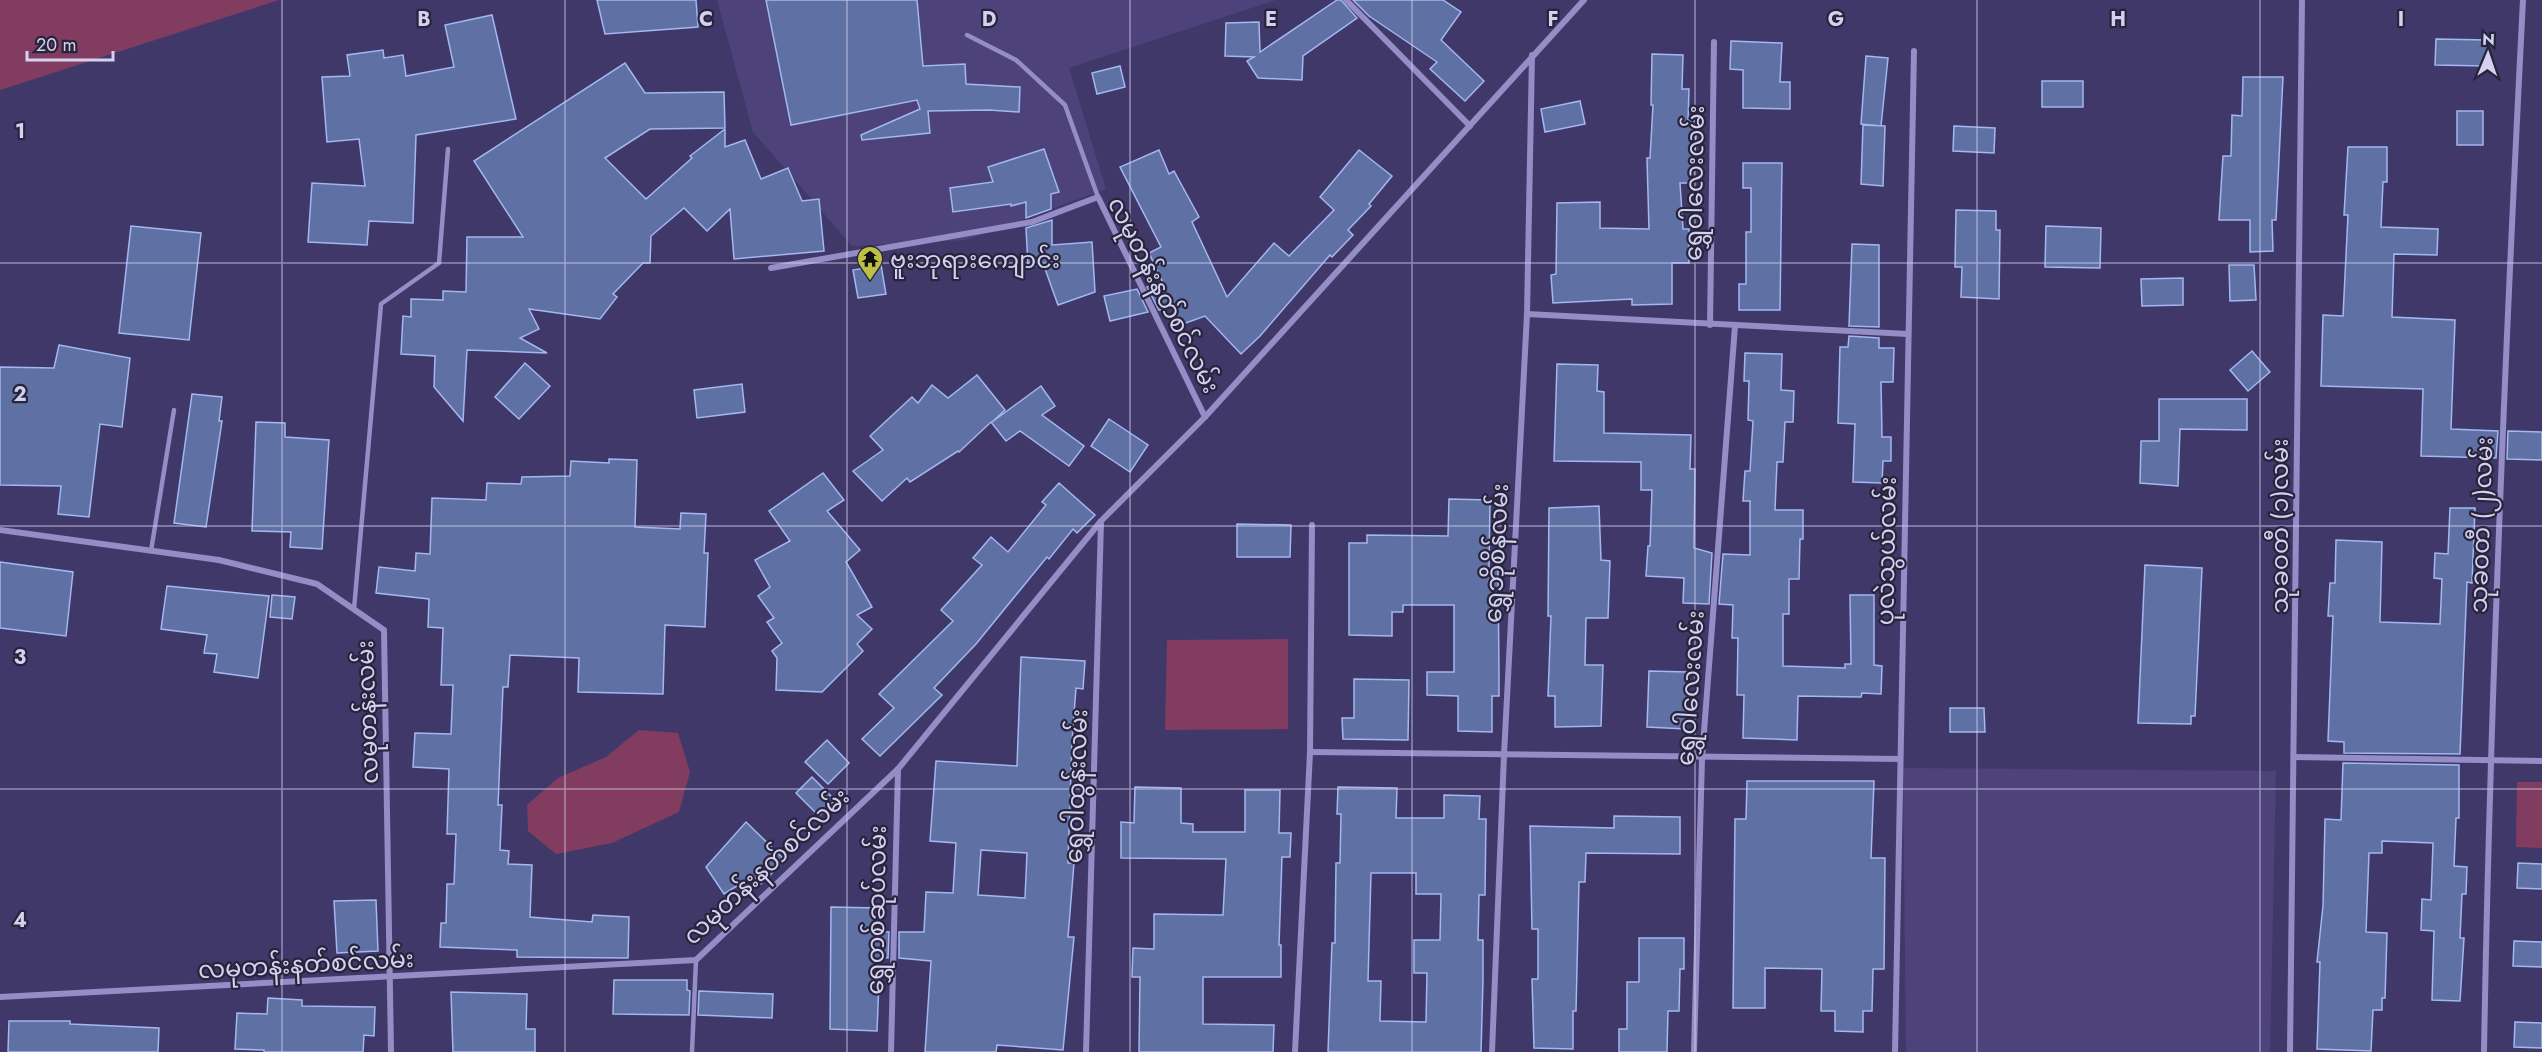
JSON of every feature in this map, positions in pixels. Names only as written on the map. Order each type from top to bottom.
[{"type":"street","points":[[1346,0],[1470,126]]},
{"type":"street","name":"လမုတန်းနတ်စင်လမ်း","points":[[0,998],[696,960],[898,769],[1101,521],[1205,417],[1584,0]]},
{"type":"street","name":"သုခဝတီ (၁)လမ်း","points":[[2290,1052],[2295,756],[2301,0]]},
{"type":"street","name":"သုခဝတီ (၂)လမ်း","points":[[2484,1052],[2490,762],[2507,298],[2523,0]]},
{"type":"street","name":"ရွှေဝါလေးလမ်း","points":[[1710,325],[1714,42]]},
{"type":"street","name":"ပုလဲသွယ်လမ်း","points":[[1895,1052],[1914,51]]},
{"type":"street","name":"ရွှေဘိုစိန်လမ်း","points":[[1492,1052],[1504,754],[1527,314],[1532,55]]},
{"type":"street","name":"လမုတန်းနတ်စင်လမ်း","points":[[771,268],[1032,222],[1098,196],[1205,417]]},
{"type":"street","points":[[1527,314],[1908,334]]},
{"type":"street","name":"ရွှေဝါလေးလမ်း","points":[[1694,1052],[1702,758],[1734,326]]},
{"type":"street","name":"ရွှေဝါထွန်းလမ်း","points":[[1086,1052],[1101,521]]},
{"type":"street","points":[[1295,1052],[1310,752],[1312,525]]},
{"type":"street","name":"လမုတန်းလမ်း","points":[[0,530],[219,560],[317,584],[384,630],[391,1052]]},
{"type":"street","points":[[1310,752],[1900,759]]},
{"type":"street","points":[[2295,756],[2490,762],[2542,761]]},
{"type":"street","name":"ရွှေတစ်ဆုပ်လမ်း","points":[[891,1052],[898,769]]},
{"type":"lane","points":[[967,35],[1016,60],[1065,105],[1098,196]]},
{"type":"lane","points":[[354,609],[381,304],[439,263],[448,149]]},
{"type":"lane","points":[[151,551],[174,410]]},
{"type":"lane","points":[[692,1052],[696,960]]},
{"type":"shaded area","points":[[0,0],[279,0],[0,90]]},
{"type":"shaded area","points":[[717,0],[1276,0],[1069,68],[1106,189],[966,240],[852,246],[753,132]]},
{"type":"shaded area","points":[[1288,639],[1288,729],[1165,730],[1167,640]]},
{"type":"shaded area","points":[[639,730],[678,733],[690,772],[679,812],[612,843],[556,854],[528,831],[527,805],[558,778],[606,757]]},
{"type":"shaded area","points":[[1903,768],[2276,771],[2270,1052],[1906,1052]]},
{"type":"shaded area","points":[[2517,782],[2542,782],[2542,848],[2516,847]]},
{"type":"building","points":[[597,0],[696,0],[698,27],[605,34]]},
{"type":"building","points":[[766,0],[917,0],[923,66],[965,64],[966,84],[1020,87],[1019,112],[928,111],[930,133],[862,140],[861,135],[920,109],[917,100],[791,125]]},
{"type":"building","points":[[1337,0],[1341,0],[1357,18],[1303,56],[1302,80],[1258,78],[1247,61],[1254,57],[1225,56],[1226,23],[1259,22],[1260,52]]},
{"type":"building","points":[[1353,0],[1443,0],[1461,12],[1441,40],[1484,81],[1465,101],[1430,69],[1437,62],[1369,16]]},
{"type":"building","points":[[492,15],[516,119],[416,135],[413,223],[369,221],[367,245],[308,242],[312,183],[365,186],[359,139],[327,142],[322,77],[350,76],[347,55],[383,50],[384,58],[403,55],[406,76],[454,67],[445,25]]},
{"type":"building","points":[[2436,39],[2487,40],[2487,66],[2435,65]]},
{"type":"building","points":[[1731,41],[1782,43],[1780,82],[1790,82],[1790,109],[1743,108],[1743,70],[1730,69]]},
{"type":"building","points":[[1652,54],[1683,55],[1682,89],[1689,89],[1688,121],[1697,121],[1693,183],[1680,183],[1683,229],[1689,229],[1689,263],[1672,263],[1672,304],[1632,305],[1632,299],[1553,303],[1551,275],[1556,274],[1557,203],[1600,202],[1600,228],[1649,229],[1647,158],[1650,158],[1653,105],[1651,105]]},
{"type":"building","points":[[1866,56],[1888,58],[1881,126],[1861,124]]},
{"type":"building","points":[[625,63],[645,93],[724,92],[725,128],[650,129],[605,158],[646,199],[692,158],[690,156],[725,129],[725,147],[745,140],[761,179],[788,168],[802,201],[819,199],[824,251],[734,259],[730,209],[707,231],[684,208],[651,236],[650,263],[643,263],[613,294],[617,297],[600,319],[529,309],[539,329],[520,338],[547,353],[467,350],[463,421],[434,387],[435,356],[401,354],[403,316],[411,317],[411,299],[443,300],[443,291],[466,292],[467,237],[523,237],[474,161]]},
{"type":"building","points":[[1120,66],[1125,87],[1097,94],[1092,73]]},
{"type":"building","points":[[2243,77],[2283,77],[2276,220],[2272,220],[2273,251],[2250,252],[2250,220],[2219,220],[2223,156],[2231,156],[2232,115],[2242,116]]},
{"type":"building","points":[[2042,81],[2083,81],[2083,107],[2042,107]]},
{"type":"building","points":[[1580,101],[1585,124],[1545,132],[1541,109]]},
{"type":"building","points":[[2457,111],[2483,111],[2483,145],[2457,145]]},
{"type":"building","points":[[1863,125],[1885,126],[1883,186],[1861,184]]},
{"type":"building","points":[[1954,126],[1995,128],[1994,153],[1953,151]]},
{"type":"building","points":[[2348,147],[2387,147],[2387,182],[2383,182],[2381,227],[2438,229],[2437,255],[2394,254],[2392,317],[2455,320],[2451,429],[2498,431],[2496,458],[2421,456],[2423,389],[2321,386],[2323,315],[2343,316],[2348,215],[2344,215]]},
{"type":"building","points":[[1044,149],[1059,192],[1051,194],[1051,209],[1026,218],[1026,202],[1011,206],[1011,204],[953,212],[950,188],[993,182],[988,167]]},
{"type":"building","points":[[1159,150],[1169,174],[1174,171],[1199,217],[1192,222],[1227,297],[1274,243],[1289,256],[1334,210],[1320,197],[1359,150],[1392,176],[1369,204],[1371,206],[1348,230],[1353,235],[1332,257],[1330,255],[1260,336],[1241,354],[1205,316],[1180,325],[1173,306],[1159,310],[1147,287],[1163,283],[1149,253],[1161,247],[1120,167]]},
{"type":"building","points":[[1743,163],[1782,163],[1780,310],[1739,310],[1739,284],[1746,284],[1746,232],[1751,232],[1751,188],[1743,188]]},
{"type":"building","points":[[1956,210],[1996,211],[1996,230],[2000,230],[1999,299],[1961,297],[1962,267],[1955,267]]},
{"type":"building","points":[[1052,220],[1052,245],[1092,242],[1095,292],[1058,305],[1044,266],[1028,266],[1026,228]]},
{"type":"building","points":[[131,226],[201,233],[189,340],[119,333]]},
{"type":"building","points":[[2046,226],[2101,228],[2100,268],[2045,267]]},
{"type":"building","points":[[1852,244],[1879,245],[1879,327],[1849,326]]},
{"type":"building","name":"ဗူးဘုရားကျောင်း","points":[[881,265],[886,294],[858,298],[853,270]]},
{"type":"building","points":[[2229,265],[2254,265],[2256,300],[2230,301]]},
{"type":"building","points":[[2183,278],[2183,305],[2142,306],[2141,279]]},
{"type":"building","points":[[1137,289],[1148,312],[1110,321],[1104,296]]},
{"type":"building","points":[[1849,336],[1879,338],[1879,348],[1894,348],[1893,382],[1881,382],[1882,437],[1891,437],[1891,461],[1883,461],[1882,483],[1853,482],[1855,424],[1838,423],[1840,347],[1848,347]]},
{"type":"building","points":[[59,345],[130,358],[122,427],[100,424],[89,517],[58,514],[61,486],[0,485],[0,367],[54,368]]},
{"type":"building","points":[[2252,351],[2270,372],[2248,391],[2230,370]]},
{"type":"building","points":[[1745,353],[1782,354],[1781,390],[1794,391],[1793,422],[1785,422],[1783,462],[1777,462],[1775,510],[1803,510],[1803,539],[1800,539],[1799,579],[1789,579],[1789,614],[1783,614],[1783,666],[1845,668],[1845,664],[1851,664],[1850,595],[1874,595],[1874,665],[1882,666],[1881,694],[1862,693],[1861,697],[1798,696],[1797,740],[1743,738],[1744,695],[1737,695],[1738,638],[1732,638],[1733,605],[1719,604],[1723,554],[1750,555],[1750,501],[1743,501],[1745,471],[1750,471],[1753,421],[1748,420],[1749,381],[1744,381]]},
{"type":"building","points":[[525,363],[550,386],[519,419],[495,397]]},
{"type":"building","points":[[1557,364],[1598,365],[1597,391],[1604,392],[1604,433],[1691,435],[1690,469],[1695,469],[1694,548],[1712,553],[1709,604],[1683,603],[1684,578],[1646,576],[1648,546],[1650,546],[1652,490],[1641,490],[1641,462],[1554,461]]},
{"type":"building","points":[[977,375],[1005,410],[992,422],[1041,386],[1055,406],[1042,415],[1084,446],[1069,466],[1020,431],[1006,441],[991,422],[959,452],[910,482],[907,478],[882,501],[853,471],[883,450],[870,436],[912,397],[918,403],[932,385],[948,398]]},
{"type":"building","points":[[742,384],[745,412],[697,418],[694,390]]},
{"type":"building","points":[[192,394],[222,397],[219,421],[222,421],[206,527],[174,523]]},
{"type":"building","points":[[2159,399],[2247,399],[2247,430],[2180,429],[2178,486],[2140,483],[2141,441],[2159,441]]},
{"type":"building","points":[[1109,419],[1148,445],[1130,472],[1091,446]]},
{"type":"building","points":[[256,422],[285,423],[285,437],[329,440],[322,549],[290,547],[291,532],[252,531]]},
{"type":"building","points":[[2508,431],[2542,432],[2542,460],[2507,459]]},
{"type":"building","points":[[609,459],[637,460],[635,527],[680,529],[681,513],[706,514],[704,553],[708,553],[705,627],[665,625],[663,694],[578,692],[579,658],[510,655],[508,687],[503,687],[498,805],[502,805],[500,850],[509,851],[508,864],[532,865],[530,917],[592,922],[593,915],[629,917],[628,958],[517,957],[517,950],[440,947],[441,923],[446,923],[447,884],[454,884],[456,834],[447,834],[449,769],[413,767],[415,733],[451,734],[453,685],[441,685],[443,628],[428,627],[429,599],[376,593],[379,567],[415,571],[416,553],[430,554],[432,498],[486,500],[487,483],[521,484],[522,477],[570,476],[571,461],[609,463]]},
{"type":"building","points":[[823,473],[844,500],[827,511],[860,550],[846,562],[872,607],[857,615],[872,629],[857,644],[863,651],[822,692],[776,690],[777,658],[772,651],[782,643],[767,622],[774,618],[758,596],[770,587],[755,560],[790,541],[769,511]]},
{"type":"building","points":[[1059,483],[1095,515],[1077,533],[1073,529],[1049,559],[1047,557],[976,644],[934,688],[942,695],[880,756],[862,739],[894,708],[879,694],[953,621],[941,610],[982,565],[973,558],[991,537],[1008,552],[1046,505],[1042,502]]},
{"type":"building","points":[[1449,499],[1490,500],[1489,570],[1498,570],[1499,672],[1499,696],[1492,696],[1492,732],[1458,731],[1458,696],[1427,695],[1427,672],[1454,672],[1454,605],[1403,605],[1403,612],[1392,612],[1392,636],[1349,635],[1349,543],[1367,543],[1367,535],[1448,536]]},
{"type":"building","points":[[1599,506],[1601,560],[1610,561],[1608,618],[1586,618],[1585,665],[1603,665],[1601,726],[1555,727],[1555,696],[1548,696],[1551,616],[1548,616],[1549,508]]},
{"type":"building","points":[[2450,508],[2475,508],[2472,583],[2467,582],[2460,754],[2344,753],[2344,742],[2328,741],[2333,616],[2328,616],[2330,583],[2335,583],[2336,540],[2382,542],[2380,622],[2440,624],[2442,579],[2434,578],[2435,553],[2448,554]]},
{"type":"building","points":[[1237,524],[1291,525],[1290,557],[1237,557]]},
{"type":"building","points":[[0,562],[73,572],[66,636],[0,628]]},
{"type":"building","points":[[2145,565],[2202,568],[2195,716],[2191,716],[2191,724],[2138,723]]},
{"type":"building","points":[[167,586],[269,596],[258,678],[214,672],[217,654],[204,653],[207,635],[161,629]]},
{"type":"building","points":[[272,595],[295,597],[292,619],[270,617]]},
{"type":"building","points":[[1021,657],[1085,661],[1083,689],[1076,688],[1072,741],[1068,863],[1074,863],[1068,937],[1074,937],[1063,1050],[997,1045],[996,1052],[925,1052],[931,961],[899,958],[899,932],[924,932],[926,892],[953,893],[956,843],[930,841],[936,761],[1017,766]],"holes":[[[981,850],[1027,853],[1025,898],[978,895]]]},
{"type":"building","points":[[1649,671],[1688,672],[1686,729],[1647,727]]},
{"type":"building","points":[[1354,679],[1409,680],[1408,740],[1343,739],[1342,718],[1354,718]]},
{"type":"building","points":[[1950,708],[1984,708],[1985,732],[1950,732]]},
{"type":"building","points":[[827,740],[849,763],[828,784],[805,762]]},
{"type":"building","points":[[2343,763],[2459,765],[2459,818],[2456,818],[2454,866],[2467,867],[2466,894],[2462,894],[2460,938],[2464,938],[2460,1001],[2432,1000],[2434,931],[2421,930],[2422,899],[2431,900],[2433,843],[2382,841],[2382,853],[2369,853],[2366,932],[2387,933],[2385,998],[2382,998],[2382,1010],[2373,1010],[2371,1051],[2317,1049],[2320,962],[2317,962],[2323,906],[2325,819],[2341,820]]},
{"type":"building","points":[[812,777],[835,800],[819,816],[796,793]]},
{"type":"building","points":[[1747,781],[1874,781],[1871,858],[1885,858],[1884,969],[1873,969],[1872,1011],[1863,1011],[1863,1032],[1835,1031],[1835,1011],[1821,1011],[1822,969],[1765,968],[1765,1008],[1733,1008],[1735,819],[1746,819]]},
{"type":"building","points":[[1135,787],[1181,788],[1181,823],[1193,824],[1193,832],[1245,832],[1245,790],[1280,790],[1279,833],[1291,833],[1290,857],[1282,857],[1279,945],[1281,945],[1281,977],[1203,977],[1203,1024],[1274,1025],[1273,1052],[1139,1052],[1140,977],[1132,977],[1133,948],[1154,949],[1154,914],[1223,915],[1226,859],[1121,858],[1121,822],[1134,823]]},
{"type":"building","points":[[1338,787],[1397,788],[1396,818],[1444,818],[1444,795],[1480,796],[1479,819],[1486,819],[1485,895],[1479,895],[1478,940],[1483,940],[1481,1052],[1328,1052],[1332,943],[1335,943],[1336,863],[1340,863],[1341,814],[1337,814]],"holes":[[[1371,873],[1416,873],[1416,894],[1441,894],[1440,940],[1414,940],[1414,973],[1427,973],[1426,1022],[1380,1021],[1381,981],[1368,981]]]},
{"type":"building","points":[[1614,816],[1680,817],[1680,854],[1586,853],[1585,882],[1579,882],[1573,1049],[1534,1048],[1532,979],[1538,979],[1538,929],[1532,929],[1530,826],[1614,828]]},
{"type":"building","points":[[746,822],[785,860],[761,884],[753,876],[724,894],[706,867]]},
{"type":"building","points":[[2518,863],[2542,864],[2542,889],[2517,888]]},
{"type":"building","points":[[376,900],[378,951],[337,953],[334,901]]},
{"type":"building","points":[[831,907],[877,908],[876,931],[889,932],[888,958],[880,957],[877,1031],[830,1029]]},
{"type":"building","points":[[1639,938],[1684,938],[1684,969],[1680,969],[1679,1011],[1668,1011],[1667,1052],[1619,1052],[1619,1029],[1627,1029],[1627,982],[1639,982]]},
{"type":"building","points":[[2514,941],[2542,942],[2542,967],[2513,966]]},
{"type":"building","points":[[614,980],[687,980],[687,990],[690,991],[689,1015],[613,1014]]},
{"type":"building","points":[[699,991],[773,994],[772,1018],[698,1015]]},
{"type":"building","points":[[451,992],[527,994],[526,1029],[535,1029],[535,1052],[453,1052]]},
{"type":"building","points":[[268,998],[302,1000],[302,1006],[375,1007],[374,1036],[364,1035],[363,1052],[264,1052],[264,1050],[235,1049],[237,1013],[267,1014]]},
{"type":"building","points":[[9,1021],[70,1021],[70,1024],[159,1028],[158,1052],[8,1052]]},
{"type":"building","points":[[2515,1022],[2542,1023],[2542,1048],[2514,1047]]},
{"type":"place","name":"ဗူးဘုရားကျောင်း","points":[[870,282]]}]
